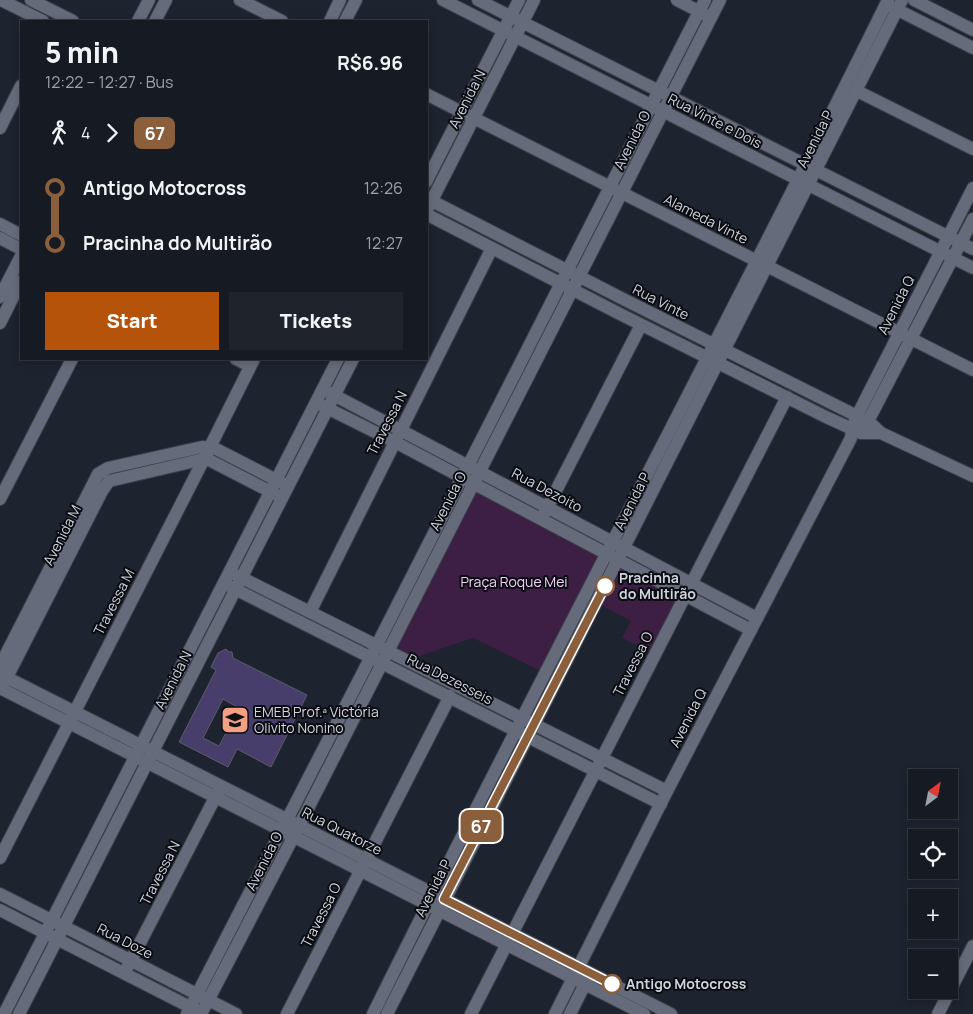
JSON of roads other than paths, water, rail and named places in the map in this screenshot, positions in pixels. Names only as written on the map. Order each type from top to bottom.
[{"type":"street","points":[[1,0],[41,20]]},
{"type":"street","points":[[31,0],[71,20]]},
{"type":"street","points":[[139,20],[149,0]]},
{"type":"street","points":[[156,20],[166,0]]},
{"type":"street","points":[[240,0],[280,20]]},
{"type":"street","points":[[330,20],[340,0]]},
{"type":"street","points":[[346,20],[356,0]]},
{"type":"street","name":"Rua Vinte e Dois","points":[[443,0],[973,268]]},
{"type":"street","name":"Rua Vinte e Dois","points":[[478,0],[973,249]]},
{"type":"street","name":"Avenida N","points":[[428,178],[519,0]]},
{"type":"street","name":"Avenida N","points":[[428,206],[534,0]]},
{"type":"street","points":[[677,0],[702,6],[711,17]]},
{"type":"street","name":"Avenida O","points":[[195,1012],[467,481],[580,277],[720,0]]},
{"type":"street","points":[[914,0],[973,30]]},
{"type":"street","points":[[890,3],[973,48]]},
{"type":"street","name":"Avenida P","points":[[810,168],[857,91],[890,3]]},
{"type":"street","name":"Avenida P","points":[[525,727],[583,628],[619,560],[654,490],[713,360],[810,168],[890,3]]},
{"type":"street","name":"Avenida O","points":[[474,468],[561,284],[702,6]]},
{"type":"street","points":[[0,128],[20,88]]},
{"type":"street","points":[[857,91],[973,149]]},
{"type":"street","name":"Alameda Vinte","points":[[428,95],[973,370]]},
{"type":"street","name":"Avenida Q","points":[[858,427],[899,333],[973,188]]},
{"type":"street","name":"Rua Vinte","points":[[428,206],[492,248],[787,397],[858,427],[881,433],[973,476]]},
{"type":"street","name":"Rua Vinte","points":[[428,206],[568,271],[719,348],[858,427]]},
{"type":"street","name":"Avenida Q","points":[[570,1014],[582,976],[667,791],[858,427],[912,339],[973,219]]},
{"type":"street","points":[[0,224],[20,234]]},
{"type":"street","points":[[0,238],[20,248]]},
{"type":"street","name":"Travessa N","points":[[310,612],[492,248]]},
{"type":"street","points":[[0,298],[20,258]]},
{"type":"street","points":[[0,323],[20,283]]},
{"type":"street","points":[[541,519],[641,324]]},
{"type":"street","points":[[0,499],[71,360]]},
{"type":"street","name":"Avenida N","points":[[19,1014],[239,584],[280,489],[322,406],[323,390],[338,360]]},
{"type":"street","name":"Avenida N","points":[[322,406],[335,396],[353,360]]},
{"type":"street","name":"Avenida P","points":[[373,1014],[436,902],[525,727],[571,623],[612,542],[643,483],[713,360]]},
{"type":"street","name":"Travessa M","points":[[0,858],[252,362]]},
{"type":"street","name":"Rua Dezoito","points":[[323,390],[757,618]]},
{"type":"street","name":"Travessa O","points":[[471,1014],[787,397]]},
{"type":"street","name":"Rua Dezoito","points":[[322,406],[395,442],[751,630]]},
{"type":"street","points":[[202,447],[210,447],[216,448],[280,489],[204,459],[112,479],[102,479],[108,468],[202,447]]},
{"type":"street","name":"Avenida M","points":[[0,666],[102,479]]},
{"type":"street","name":"Avenida M","points":[[2,684],[102,479]]},
{"type":"street","points":[[643,483],[654,490]]},
{"type":"street","name":"Avenida N","points":[[4,1014],[227,578],[280,489]]},
{"type":"street","name":"Rua Dezesseis","points":[[227,578],[525,727],[595,770],[661,804]]},
{"type":"street","name":"Rua Dezesseis","points":[[239,584],[310,612],[450,696],[602,758],[667,791]]},
{"type":"street","points":[[571,623],[583,628]]},
{"type":"street","name":"Rua Quatorze","points":[[2,684],[72,717],[582,976],[670,1014]]},
{"type":"street","name":"Travessa O","points":[[287,1014],[450,696]]},
{"type":"street","name":"Travessa N","points":[[125,973],[218,792]]},
{"type":"street","name":"Rua Doze","points":[[0,894],[236,1014]]},
{"type":"street","name":"Avenida P","points":[[387,1014],[436,902]]},
{"type":"street","name":"Rua Doze","points":[[0,910],[125,973],[195,1012]]},
{"type":"street","points":[[938,1014],[973,946]]},
{"type":"street","name":"Avenida Q","points":[[556,1014],[582,976]]},
{"type":"street","name":"Rua Quatorze","points":[[582,976],[644,1014]]},
{"type":"place","name":"Pracinha do Multirão","points":[[605,586]]},
{"type":"place","name":"EMEB Prof.ª Victória Olivito Nonino","points":[[235,720]]},
{"type":"place","name":"Antigo Motocross","points":[[612,984]]},
{"type":"park label","name":"Praça Roque Mei","points":[[514,582]]}]
